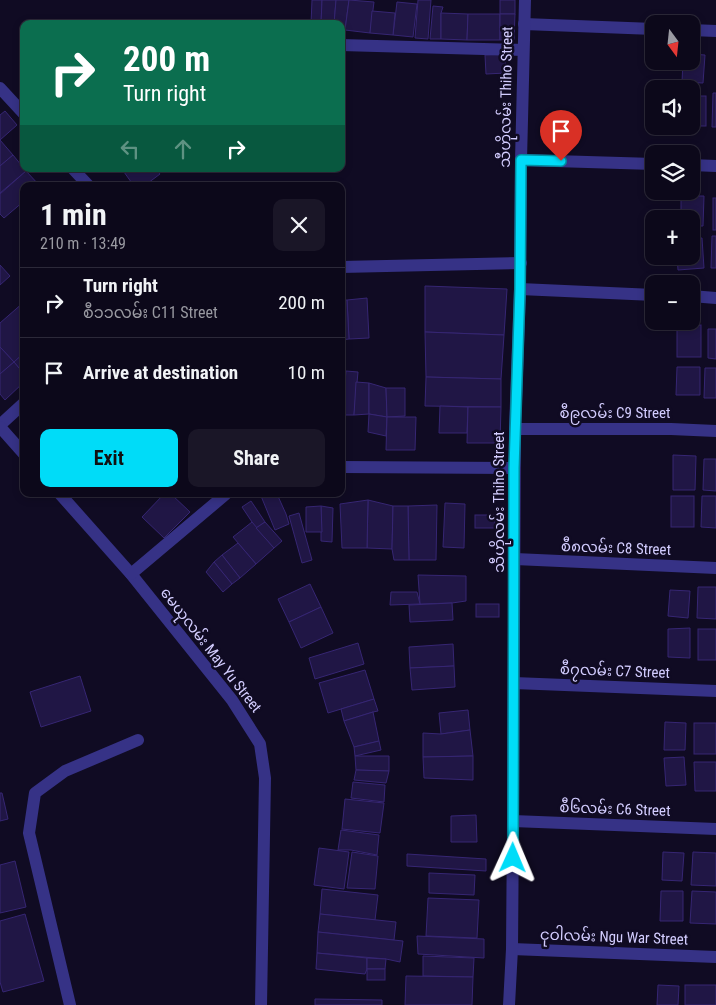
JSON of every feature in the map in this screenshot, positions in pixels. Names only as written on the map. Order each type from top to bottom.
[{"type":"street","name":"သီဟိုလမ်း Thiho Street","points":[[509,1005],[514,821],[514,468],[520,289],[525,0]]},
{"type":"street","points":[[524,24],[645,29]]},
{"type":"street","points":[[700,30],[716,31]]},
{"type":"street","points":[[345,45],[523,50]]},
{"type":"street","points":[[0,88],[20,110]]},
{"type":"street","points":[[521,160],[645,164]]},
{"type":"street","points":[[700,165],[716,166]]},
{"type":"street","points":[[76,172],[85,182]]},
{"type":"street","points":[[345,267],[520,262]]},
{"type":"street","points":[[520,289],[645,295]]},
{"type":"street","points":[[700,297],[716,298]]},
{"type":"street","points":[[20,407],[0,426],[20,449]]},
{"type":"street","name":"စီ၉လမ်း C9 Street","points":[[515,429],[671,429],[716,431]]},
{"type":"street","points":[[345,467],[514,468]]},
{"type":"street","name":"မေယုလမ်း May Yu Street","points":[[63,497],[131,574],[232,700],[260,744],[265,778],[261,1005]]},
{"type":"street","points":[[131,574],[222,497]]},
{"type":"street","name":"စီ၈လမ်း C8 Street","points":[[515,560],[716,568]]},
{"type":"street","name":"စီ၇လမ်း C7 Street","points":[[514,683],[716,691]]},
{"type":"street","points":[[70,1005],[29,833],[35,793],[65,771],[138,740]]},
{"type":"street","name":"စီ၆လမ်း C6 Street","points":[[514,821],[716,829]]},
{"type":"street","name":"ငုဝါလမ်း Ngu War Street","points":[[512,949],[716,957]]},
{"type":"building","points":[[312,0],[322,0],[321,20],[311,20]]},
{"type":"building","points":[[322,0],[336,0],[334,20],[321,20]]},
{"type":"building","points":[[336,0],[349,0],[345,30],[345,20],[334,20]]},
{"type":"building","points":[[349,0],[374,2],[370,33],[345,30]]},
{"type":"building","points":[[418,0],[431,0],[428,39],[415,38]]},
{"type":"building","points":[[500,0],[515,0],[515,14],[500,14]]},
{"type":"building","points":[[397,2],[417,4],[413,37],[393,35]]},
{"type":"building","points":[[433,6],[443,7],[441,13],[441,39],[430,39]]},
{"type":"building","points":[[372,11],[395,13],[393,35],[370,33]]},
{"type":"building","points":[[441,13],[468,14],[467,40],[441,39]]},
{"type":"building","points":[[468,14],[500,14],[500,40],[467,40]]},
{"type":"building","points":[[500,14],[515,14],[514,40],[500,40]]},
{"type":"building","points":[[505,54],[506,73],[486,74],[485,55]]},
{"type":"building","points":[[700,55],[705,55],[703,83],[700,83],[700,80],[682,80],[683,70],[700,70]]},
{"type":"building","points":[[713,93],[716,93],[716,127],[712,127]]},
{"type":"building","points":[[700,96],[706,96],[706,126],[700,126]]},
{"type":"building","points":[[5,111],[17,125],[0,140],[0,115]]},
{"type":"building","points":[[0,140],[13,155],[0,166]]},
{"type":"building","points":[[13,155],[20,164],[20,172],[25,172],[0,193],[0,166]]},
{"type":"building","points":[[25,172],[36,182],[20,182],[20,204],[4,218],[0,214],[0,194]]},
{"type":"building","points":[[124,172],[158,172],[160,174],[149,182],[131,182]]},
{"type":"building","points":[[700,196],[704,196],[703,226],[700,226],[700,210],[681,210],[681,200],[700,200]]},
{"type":"building","points":[[713,198],[716,198],[716,230],[713,230]]},
{"type":"building","points":[[712,236],[716,236],[716,268],[711,268]]},
{"type":"building","points":[[700,238],[702,238],[704,268],[678,270],[678,265],[700,265]]},
{"type":"building","points":[[0,265],[10,276],[0,285]]},
{"type":"building","points":[[425,286],[507,289],[504,335],[425,332]]},
{"type":"building","points":[[367,298],[369,338],[349,339],[347,300]]},
{"type":"building","points":[[345,300],[347,300],[349,339],[345,340]]},
{"type":"building","points":[[20,306],[20,357],[14,362],[0,347],[0,323]]},
{"type":"building","points":[[701,325],[701,357],[677,357],[677,330],[700,330]]},
{"type":"building","points":[[708,329],[716,329],[716,359],[708,358]]},
{"type":"building","points":[[425,332],[504,335],[501,379],[426,377]]},
{"type":"building","points":[[0,347],[14,362],[0,374]]},
{"type":"building","points":[[20,357],[20,369],[14,362]]},
{"type":"building","points":[[14,362],[20,369],[20,386],[5,400],[0,394],[0,374]]},
{"type":"building","points":[[677,367],[700,367],[700,395],[676,395]]},
{"type":"building","points":[[705,368],[716,368],[716,398],[704,398]]},
{"type":"building","points":[[346,371],[358,372],[354,415],[345,415]]},
{"type":"building","points":[[426,377],[501,379],[501,407],[425,406]]},
{"type":"building","points":[[356,382],[369,383],[369,414],[354,415]]},
{"type":"building","points":[[369,383],[386,388],[387,417],[369,414]]},
{"type":"building","points":[[386,388],[405,388],[405,416],[387,417]]},
{"type":"building","points":[[440,406],[468,407],[467,433],[439,433]]},
{"type":"building","points":[[468,407],[501,407],[500,443],[467,443]]},
{"type":"building","points":[[369,414],[387,417],[386,436],[368,432]]},
{"type":"building","points":[[387,417],[416,417],[415,450],[386,450]]},
{"type":"building","points":[[673,455],[696,456],[695,490],[673,490]]},
{"type":"building","points":[[704,459],[716,459],[716,491],[703,490]]},
{"type":"building","points":[[671,496],[694,496],[694,527],[671,527]]},
{"type":"building","points":[[702,496],[716,496],[716,528],[701,527]]},
{"type":"building","points":[[161,497],[174,497],[190,512],[164,538],[142,517]]},
{"type":"building","points":[[261,497],[278,497],[286,514],[289,524],[275,530]]},
{"type":"building","points":[[368,500],[393,506],[392,549],[367,548]]},
{"type":"building","points":[[368,500],[367,548],[342,548],[340,504]]},
{"type":"building","points":[[251,501],[265,522],[256,528],[242,507]]},
{"type":"building","points":[[445,503],[465,504],[464,548],[443,547]]},
{"type":"building","points":[[437,505],[436,560],[409,560],[408,506]]},
{"type":"building","points":[[321,506],[333,508],[332,542],[321,541]]},
{"type":"building","points":[[321,506],[322,532],[306,532],[306,507]]},
{"type":"building","points":[[393,506],[408,506],[409,560],[394,560],[392,549]]},
{"type":"building","points":[[299,513],[312,560],[302,563],[289,516]]},
{"type":"building","points":[[475,515],[495,515],[495,528],[475,528]]},
{"type":"building","points":[[252,522],[274,548],[256,564],[233,537]]},
{"type":"building","points":[[265,522],[282,541],[274,548],[256,528]]},
{"type":"building","points":[[238,543],[256,564],[240,578],[222,555]]},
{"type":"building","points":[[222,555],[240,578],[232,584],[214,562]]},
{"type":"building","points":[[214,562],[232,584],[223,592],[206,572]]},
{"type":"building","points":[[418,575],[466,576],[466,601],[420,604]]},
{"type":"building","points":[[310,584],[321,607],[289,622],[278,599]]},
{"type":"building","points":[[698,587],[716,587],[716,619],[697,618]]},
{"type":"building","points":[[670,590],[690,591],[688,618],[668,616]]},
{"type":"building","points":[[391,592],[417,592],[420,604],[390,605]]},
{"type":"building","points":[[452,603],[453,620],[410,622],[409,605]]},
{"type":"building","points":[[476,604],[499,604],[499,617],[476,617]]},
{"type":"building","points":[[321,607],[333,633],[301,648],[289,622]]},
{"type":"building","points":[[690,628],[690,658],[668,657],[668,629]]},
{"type":"building","points":[[698,629],[716,629],[716,660],[698,660]]},
{"type":"building","points":[[358,643],[364,664],[315,679],[309,658]]},
{"type":"building","points":[[453,644],[454,666],[410,668],[409,647]]},
{"type":"building","points":[[454,666],[455,687],[412,690],[410,668]]},
{"type":"building","points":[[365,670],[374,699],[328,713],[319,683]]},
{"type":"building","points":[[80,676],[91,711],[41,727],[30,692]]},
{"type":"building","points":[[374,699],[378,711],[344,721],[341,709]]},
{"type":"building","points":[[468,710],[470,730],[441,734],[439,713]]},
{"type":"building","points":[[373,712],[379,741],[354,747],[344,721]]},
{"type":"building","points":[[665,722],[686,723],[685,750],[664,750]]},
{"type":"building","points":[[694,723],[716,723],[716,754],[694,754]]},
{"type":"building","points":[[470,730],[473,756],[423,757],[423,733],[441,734]]},
{"type":"building","points":[[379,741],[381,750],[355,756],[354,747]]},
{"type":"building","points":[[355,756],[389,756],[389,771],[356,770]]},
{"type":"building","points":[[473,756],[473,780],[424,778],[423,757]]},
{"type":"building","points":[[684,757],[686,785],[666,786],[664,758]]},
{"type":"building","points":[[694,762],[716,762],[716,791],[695,791]]},
{"type":"building","points":[[356,770],[389,771],[386,783],[354,780]]},
{"type":"building","points":[[353,782],[385,785],[384,802],[351,798]]},
{"type":"building","points":[[0,793],[2,793],[8,819],[0,821]]},
{"type":"building","points":[[345,799],[384,803],[380,833],[342,829]]},
{"type":"building","points":[[476,815],[477,842],[451,842],[451,816]]},
{"type":"building","points":[[341,830],[379,835],[377,855],[351,850],[338,850]]},
{"type":"building","points":[[319,848],[349,852],[344,889],[314,885]]},
{"type":"building","points":[[352,852],[378,856],[375,889],[347,888]]},
{"type":"building","points":[[663,852],[684,853],[682,881],[662,880]]},
{"type":"building","points":[[693,852],[716,853],[716,886],[691,885]]},
{"type":"building","points":[[407,854],[486,859],[486,871],[407,866]]},
{"type":"building","points":[[15,861],[26,907],[0,913],[0,865]]},
{"type":"building","points":[[429,873],[475,875],[474,895],[429,893]]},
{"type":"building","points":[[322,889],[378,895],[375,920],[320,914]]},
{"type":"building","points":[[661,891],[683,891],[683,921],[660,921]]},
{"type":"building","points":[[692,891],[716,892],[716,924],[690,923]]},
{"type":"building","points":[[428,898],[479,900],[477,938],[426,936]]},
{"type":"building","points":[[25,914],[44,981],[3,992],[0,982],[0,921]]},
{"type":"building","points":[[320,914],[396,922],[394,940],[318,932]]},
{"type":"building","points":[[318,932],[403,941],[400,962],[317,953]]},
{"type":"building","points":[[417,936],[484,939],[484,958],[418,954]]},
{"type":"building","points":[[317,953],[367,958],[367,969],[365,974],[316,969]]},
{"type":"building","points":[[423,956],[474,958],[473,977],[423,976]]},
{"type":"building","points":[[367,958],[386,959],[385,969],[367,969]]},
{"type":"building","points":[[367,969],[385,969],[385,980],[367,980]]},
{"type":"building","points":[[406,976],[473,977],[472,1005],[405,1005]]},
{"type":"building","points":[[658,985],[679,986],[678,1005],[657,1005]]},
{"type":"building","points":[[685,985],[716,985],[716,1005],[685,1005]]},
{"type":"building","points":[[315,999],[382,1000],[382,1005],[315,1005]]},
{"type":"route","points":[[513,858],[514,468],[520,289],[521,160],[561,161]]}]
